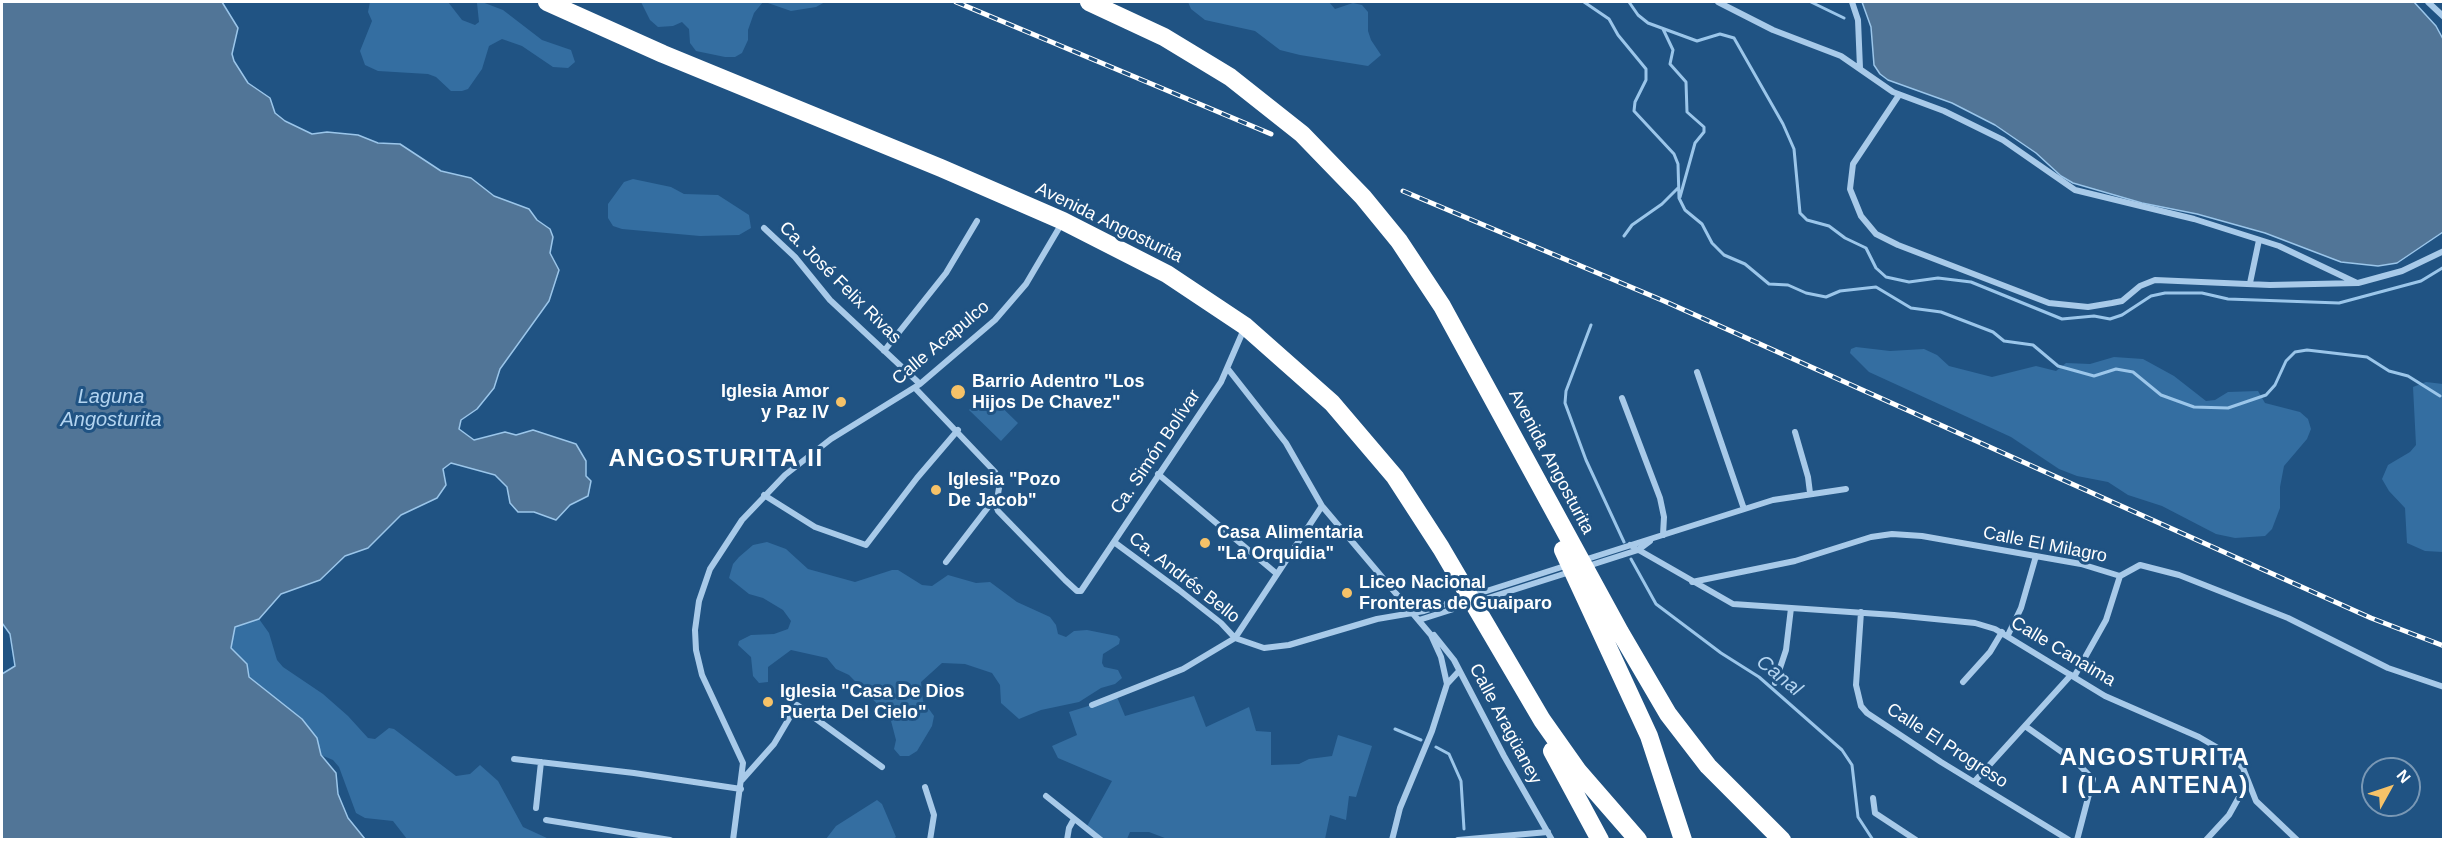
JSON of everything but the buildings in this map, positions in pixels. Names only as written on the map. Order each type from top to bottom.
[{"type":"highway","name":"Avenida Angosturita","points":[[547,2],[643,45],[920,159],[1063,221],[1167,274],[1245,326],[1300,373],[1367,442],[1409,497],[1560,746],[1590,786],[1638,840]]},
{"type":"highway","name":"Avenida Angosturita","points":[[1089,2],[1199,57],[1230,77],[1302,134],[1345,175],[1418,268],[1442,306],[1499,409],[1582,577]]},
{"type":"highway","points":[[1582,577],[1649,736],[1683,840]]},
{"type":"highway","points":[[1582,577],[1675,723],[1727,786],[1782,840]]},
{"type":"highway","points":[[1481,619],[1600,840]]},
{"type":"street","points":[[1718,2],[1773,30],[1841,56],[1899,94],[1944,111],[2003,140],[2074,190],[2194,219],[2259,240],[2297,253],[2358,284]]},
{"type":"street","points":[[1852,2],[1858,20],[1860,68]]},
{"type":"street","points":[[2428,2],[2444,17]]},
{"type":"street","points":[[1899,94],[1858,154],[1850,177],[1850,189],[1861,216],[1876,234],[1886,239],[2031,297],[2061,306],[2088,307],[2122,301],[2140,286],[2155,280],[2250,284],[2358,284],[2402,271],[2444,251]]},
{"type":"street","points":[[884,351],[946,273],[977,221]]},
{"type":"street","name":"Calle Acapulco","points":[[733,840],[742,780],[742,759],[702,675],[696,650],[695,630],[699,601],[710,569],[738,526],[764,495],[799,463],[831,439],[918,386],[980,334],[1017,296],[1047,252],[1063,221]]},
{"type":"street","name":"Ca. José Felix Rivas","points":[[764,228],[787,248],[836,307],[918,386],[995,472],[1000,482],[997,496],[998,511],[1065,580],[1077,591],[1081,591]]},
{"type":"street","points":[[2250,284],[2259,240]]},
{"type":"street","name":"Ca. Simón Bolívar","points":[[1081,591],[1228,369],[1245,326]]},
{"type":"street","points":[[1228,369],[1286,443],[1322,506],[1409,611],[1425,626],[1438,649],[1447,684]]},
{"type":"street","points":[[1697,372],[1744,509]]},
{"type":"street","points":[[1622,398],[1660,498],[1664,517],[1663,535]]},
{"type":"street","points":[[764,495],[815,526],[866,545],[916,478],[958,430]]},
{"type":"street","points":[[1795,432],[1808,477],[1810,493]]},
{"type":"street","points":[[1158,474],[1277,574]]},
{"type":"street","points":[[1235,638],[1257,647],[1279,647],[1409,611],[1424,611],[1744,509],[1810,493],[1846,489]]},
{"type":"street","points":[[946,562],[997,496]]},
{"type":"street","points":[[1092,705],[1183,669],[1235,638],[1322,506]]},
{"type":"street","name":"Calle El Milagro","points":[[1692,582],[1795,561],[1871,537],[1892,534],[1922,536],[2081,564],[2120,576],[2140,565],[2179,575],[2288,618],[2388,668],[2444,687]]},
{"type":"street","points":[[1419,620],[1638,550],[1652,539]]},
{"type":"street","name":"Ca. Andrés Bello","points":[[1114,542],[1221,623],[1235,638]]},
{"type":"street","name":"Calle Canaima","points":[[1630,545],[1733,604],[1861,612],[1975,623],[2005,634],[2105,696],[2216,746],[2236,761],[2256,801],[2297,840]]},
{"type":"street","points":[[1963,682],[2005,634],[2021,608],[2036,556]]},
{"type":"street","points":[[1974,782],[2072,676],[2106,620],[2120,576]]},
{"type":"street","points":[[1775,682],[1786,650],[1791,608]]},
{"type":"street","name":"Calle El Progreso","points":[[1861,612],[1856,685],[1862,706],[1877,721],[2069,840]]},
{"type":"street","name":"Calle Aragüaney","points":[[1425,626],[1450,654],[1552,840]]},
{"type":"street","points":[[1392,840],[1400,808],[1432,731],[1447,684],[1459,671]]},
{"type":"street","points":[[742,780],[774,744],[797,705],[882,767]]},
{"type":"street","points":[[2025,726],[2081,766],[2093,779],[2077,840]]},
{"type":"street","points":[[514,759],[741,789]]},
{"type":"street","points":[[536,808],[541,762]]},
{"type":"street","points":[[2206,840],[2229,815],[2247,781]]},
{"type":"street","points":[[925,787],[934,815],[930,840]]},
{"type":"street","points":[[1046,796],[1101,840]]},
{"type":"street","points":[[1873,798],[1875,813],[1916,840]]},
{"type":"street","points":[[1068,840],[1069,828],[1074,819]]},
{"type":"street","points":[[546,820],[670,840]]},
{"type":"street","points":[[1458,840],[1548,832]]},
{"type":"shaded area","points":[[370,2],[448,2],[462,20],[475,25],[479,22],[477,3],[482,2],[503,10],[542,40],[571,50],[575,62],[568,68],[553,67],[522,46],[502,39],[489,46],[482,69],[468,89],[462,91],[451,91],[436,77],[428,74],[378,71],[365,65],[360,51],[372,21],[368,12]]},
{"type":"shaded area","points":[[641,2],[763,2],[754,13],[748,30],[748,40],[742,53],[735,57],[725,57],[696,51],[690,43],[689,29],[682,22],[673,26],[658,27],[650,20]]},
{"type":"shaded area","points":[[765,2],[825,2],[816,7],[791,11]]},
{"type":"shaded area","points":[[1188,2],[1329,2],[1335,9],[1353,3],[1362,5],[1368,12],[1368,31],[1371,40],[1381,55],[1368,66],[1280,50],[1255,31],[1205,20],[1191,9]]},
{"type":"shaded area","points":[[633,179],[671,187],[684,194],[718,195],[749,215],[751,228],[739,235],[700,236],[622,229],[613,226],[608,218],[608,204],[624,182]]},
{"type":"shaded area","points":[[1856,347],[1890,351],[1924,349],[1937,355],[1949,366],[1992,377],[2036,366],[2056,371],[2066,363],[2090,364],[2114,357],[2143,359],[2174,376],[2206,401],[2215,400],[2228,392],[2258,391],[2265,403],[2300,412],[2308,419],[2311,429],[2307,439],[2284,466],[2280,487],[2280,508],[2272,529],[2265,536],[2235,538],[2216,534],[2162,506],[2128,495],[2108,482],[2077,476],[2059,469],[2011,437],[1869,372],[1850,353],[1851,349]]},
{"type":"shaded area","points":[[2426,382],[2443,384],[2443,552],[2425,551],[2407,543],[2405,508],[2389,491],[2382,479],[2388,465],[2410,452],[2416,445],[2413,387]]},
{"type":"shaded area","points":[[986,392],[1018,423],[1001,441],[969,410]]},
{"type":"shaded area","points":[[767,542],[786,549],[808,569],[855,582],[898,570],[922,585],[932,586],[948,575],[976,583],[990,582],[1017,602],[1050,617],[1056,625],[1058,634],[1066,637],[1074,631],[1087,630],[1117,636],[1120,639],[1119,644],[1103,654],[1102,663],[1104,667],[1118,670],[1122,678],[1115,684],[1101,688],[1079,702],[1041,710],[1019,719],[1001,703],[1000,685],[992,673],[965,664],[942,663],[921,682],[923,701],[934,716],[932,726],[917,751],[909,756],[900,756],[894,749],[896,740],[890,717],[849,675],[836,669],[827,658],[791,650],[768,667],[768,682],[759,683],[753,676],[751,657],[738,645],[739,641],[751,635],[774,634],[788,629],[791,621],[783,610],[763,598],[749,594],[729,578],[733,564],[739,557],[753,545]]},
{"type":"shaded area","points":[[259,619],[269,633],[277,660],[283,667],[323,694],[368,738],[375,739],[389,728],[394,729],[456,776],[470,774],[480,765],[498,781],[523,827],[549,839],[407,839],[393,821],[365,818],[356,813],[339,767],[333,760],[321,755],[317,738],[249,677],[247,664],[231,648],[235,627]]},
{"type":"shaded area","points":[[1194,696],[1206,727],[1249,707],[1256,731],[1271,732],[1271,765],[1299,764],[1309,759],[1332,756],[1338,735],[1372,746],[1356,797],[1349,796],[1346,820],[1330,815],[1325,839],[1170,840],[1149,832],[1130,832],[1127,839],[1101,840],[1086,828],[1112,781],[1058,758],[1052,746],[1077,735],[1069,712],[1117,697],[1125,716]]},
{"type":"shaded area","points":[[877,800],[882,804],[896,837],[893,839],[826,839],[836,826]]},
{"type":"water","name":"Laguna Angosturita","points":[[2,2],[222,2],[238,28],[232,54],[234,61],[248,83],[270,98],[275,113],[285,121],[312,134],[327,132],[358,135],[378,143],[400,144],[441,171],[471,178],[494,196],[529,209],[537,220],[550,229],[553,237],[550,253],[559,270],[549,301],[500,369],[494,388],[477,409],[461,420],[459,429],[474,440],[505,432],[516,435],[533,430],[576,444],[586,461],[586,476],[591,481],[588,496],[570,505],[556,520],[534,512],[518,512],[510,503],[507,487],[495,475],[451,463],[443,469],[446,485],[437,498],[401,515],[368,548],[345,556],[320,580],[281,594],[259,619],[235,627],[231,648],[247,664],[249,677],[302,719],[317,738],[321,755],[336,773],[338,794],[348,818],[365,839],[2,839],[2,674],[15,666],[10,634],[2,623]]},
{"type":"water","points":[[1862,2],[2414,2],[2436,26],[2443,39],[2443,232],[2397,263],[2378,266],[2341,262],[2265,233],[2197,214],[2142,203],[2073,183],[2061,176],[2036,153],[1995,125],[1952,103],[1888,80],[1880,74],[1874,65],[1871,27]]},
{"type":"waterway","points":[[1584,2],[1609,19],[1618,35],[1646,69],[1646,80],[1635,102],[1634,111],[1674,154],[1678,164],[1679,198],[1685,210],[1702,224],[1712,243],[1724,255],[1745,264],[1769,284],[1788,285],[1806,293],[1826,297],[1840,291],[1876,287],[1911,308],[1941,312],[1993,332],[2004,341],[2033,345],[2058,366],[2094,376],[2116,369],[2133,372],[2161,395],[2194,407],[2228,408],[2266,395],[2275,385],[2286,361],[2295,352],[2307,350],[2367,357],[2389,371],[2408,376],[2440,396]]},
{"type":"waterway","points":[[1629,2],[1638,15],[1648,23],[1697,41],[1720,34],[1734,38],[1783,124],[1794,149],[1800,213],[1807,220],[1829,226],[1845,238],[1866,248],[1876,268],[1886,277],[1909,282],[1938,278],[1971,282],[2062,319],[2094,316],[2110,319],[2122,315],[2151,296],[2165,293],[2202,293],[2228,299],[2339,303],[2421,281],[2444,267]]},
{"type":"waterway","points":[[1811,2],[1844,18]]},
{"type":"waterway","points":[[1663,29],[1673,50],[1670,64],[1686,82],[1687,112],[1704,127],[1704,132],[1695,143],[1680,197]]},
{"type":"waterway","points":[[1624,236],[1632,225],[1662,204],[1678,188]]},
{"type":"waterway","points":[[1591,325],[1566,391],[1565,403],[1586,460],[1624,542]]},
{"type":"waterway","name":"Canal","points":[[1631,559],[1656,604],[1721,653],[1759,677],[1842,750],[1852,765],[1858,817],[1873,840]]},
{"type":"waterway","points":[[1395,729],[1421,740]]},
{"type":"waterway","points":[[1436,747],[1449,754],[1461,781],[1464,829]]},
{"type":"railway","points":[[956,2],[1271,134]]},
{"type":"railway","points":[[1403,191],[1664,301],[2371,618],[2444,646]]},
{"type":"place","name":"Barrio Adentro \"Los Hijos De Chavez\"","points":[[958,392]]},
{"type":"place","name":"Iglesia Amor y Paz IV","points":[[841,402]]},
{"type":"place","name":"Iglesia \"Pozo De Jacob\"","points":[[936,490]]},
{"type":"place","name":"Casa Alimentaria \"La Orquidia\"","points":[[1205,543]]},
{"type":"place","name":"Liceo Nacional Fronteras de Guaiparo","points":[[1347,593]]},
{"type":"place","name":"Iglesia \"Casa De Dios Puerta Del Cielo\"","points":[[768,702]]},
{"type":"district","name":"ANGOSTURITA II","points":[[716,459]]},
{"type":"district","name":"ANGOSTURITA I (LA ANTENA)","points":[[2155,772]]}]
